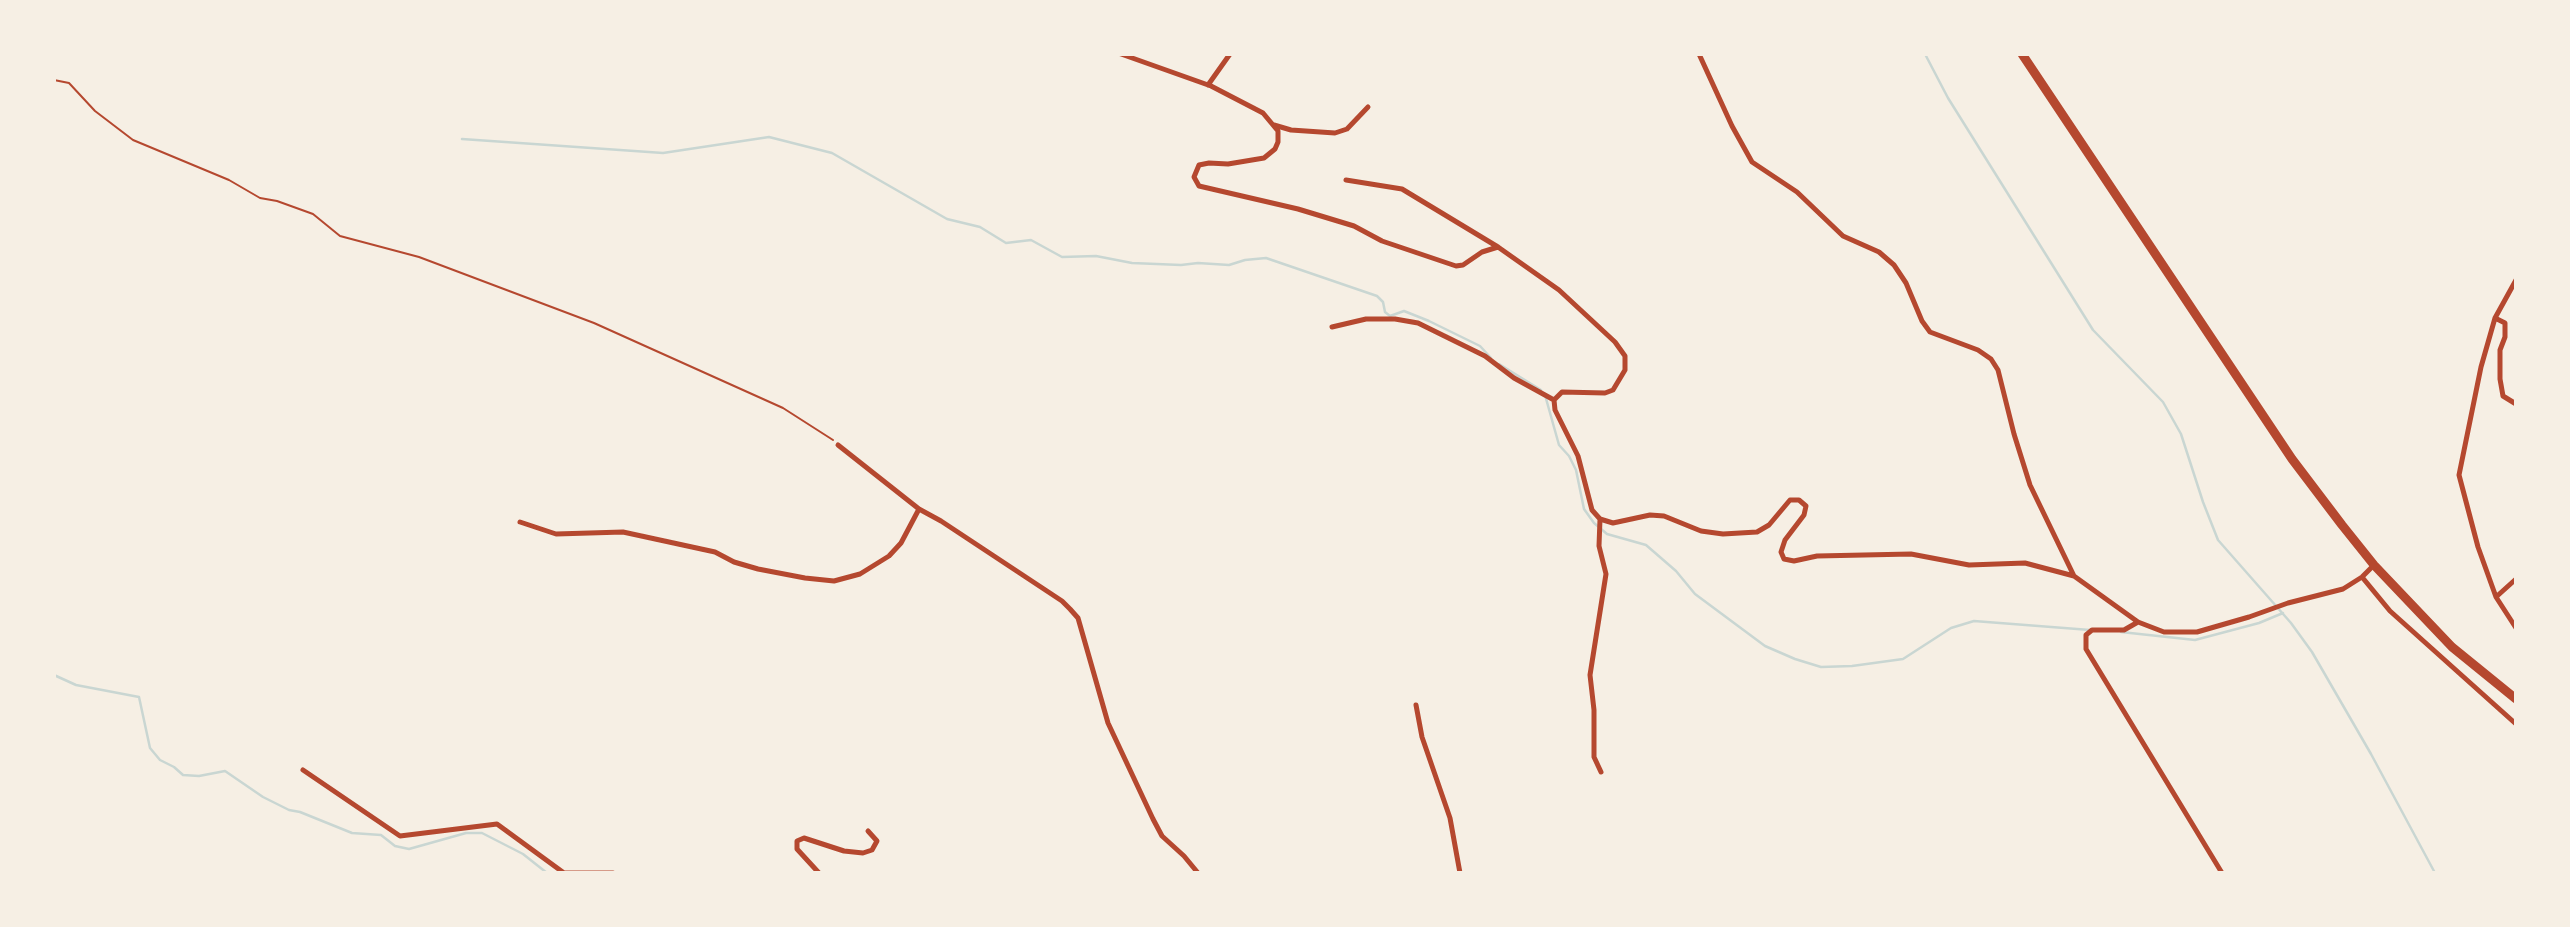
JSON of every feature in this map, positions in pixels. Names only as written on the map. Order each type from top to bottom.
[{"type":"main road","points":[[2022,54],[2292,458],[2374,565],[2452,647],[2516,699]]},
{"type":"street","points":[[1121,54],[1137,56],[1208,85],[1263,113],[1278,131],[1278,142],[1271,153],[1258,160],[1199,165],[1195,170],[1196,182],[1207,189],[1298,209],[1354,226],[1382,241],[1455,265],[1463,265],[1482,252],[1498,247]]},
{"type":"street","points":[[1208,85],[1230,54]]},
{"type":"street","points":[[1699,54],[1752,162],[1802,196],[1843,236],[1879,252],[1894,265],[1930,332],[1978,350],[1991,359],[1998,370],[2030,485],[2074,576]]},
{"type":"street","points":[[1274,125],[1291,130],[1335,133],[1347,129],[1368,107]]},
{"type":"street","points":[[1346,180],[1402,189],[1498,247],[1559,290],[1615,342],[1625,356],[1625,370],[1613,390],[1605,393],[1562,392],[1554,400]]},
{"type":"street","points":[[2516,279],[2495,318],[2481,367],[2459,475],[2478,547],[2496,597],[2516,628]]},
{"type":"street","points":[[2495,318],[2505,323],[2505,337],[2500,350],[2503,396],[2516,404]]},
{"type":"street","points":[[1332,327],[1366,319],[1395,319],[1418,323],[1485,356],[1514,378],[1554,400]]},
{"type":"street","points":[[1554,400],[1555,410],[1578,456],[1592,510],[1600,519],[1613,523],[1650,515],[1664,516],[1701,531],[1723,534],[1757,532],[1769,525],[1790,500],[1799,499],[1806,506],[1804,515],[1785,541],[1781,552],[1784,559],[1794,561],[1817,556],[1911,554],[1969,565],[2025,563],[2074,576],[2138,622],[2164,632],[2197,632],[2288,603],[2343,589],[2362,577],[2374,565]]},
{"type":"street","points":[[838,444],[919,509],[1062,601],[1078,618],[1108,723],[1153,819],[1162,836],[1198,873]]},
{"type":"street","points":[[520,523],[556,534],[623,532],[705,549],[758,569],[834,581],[860,574],[889,556],[901,543],[919,509]]},
{"type":"street","points":[[1600,519],[1599,545],[1606,574],[1590,675],[1594,710],[1594,757],[1601,772]]},
{"type":"street","points":[[2362,577],[2390,611],[2516,724]]},
{"type":"street","points":[[2496,597],[2516,579]]},
{"type":"street","points":[[2138,622],[2124,630],[2092,630],[2086,635],[2086,649],[2222,873]]},
{"type":"street","points":[[1416,705],[1422,737],[1450,818],[1460,873]]},
{"type":"street","points":[[303,770],[400,836],[497,824],[564,873],[613,873]]},
{"type":"street","points":[[819,873],[797,849],[797,841],[804,838],[844,851],[863,853],[872,850],[877,841],[868,831]]},
{"type":"path","points":[[54,80],[69,83],[95,111],[133,140],[229,180],[260,198],[313,214],[340,236],[419,257],[594,323],[783,408],[838,444]]},
{"type":"waterway","points":[[1925,54],[1948,98],[2093,330],[2163,402],[2181,434],[2218,540],[2291,623],[2312,652],[2435,873]]},
{"type":"waterway","points":[[462,139],[663,153],[769,137],[832,153],[947,219],[980,227],[1006,243],[1031,240],[1062,257],[1096,256],[1132,263],[1229,265],[1266,258],[1377,296],[1390,316],[1404,311],[1429,321],[1480,346],[1491,358]]},
{"type":"waterway","points":[[1499,364],[1541,390]]},
{"type":"waterway","points":[[1545,395],[1559,445],[1576,470],[1584,509],[1594,523],[1607,534],[1646,545],[1676,571],[1695,594],[1765,646],[1795,659],[1821,667],[1903,659],[1951,628],[1974,621],[2090,630]]},
{"type":"waterway","points":[[2121,632],[2195,640],[2259,623],[2283,613]]},
{"type":"waterway","points":[[54,675],[76,685],[139,697],[150,748],[160,760],[183,775],[199,776],[225,771],[263,797],[289,810],[352,833],[381,835],[395,846],[409,849],[466,833],[482,833],[523,854],[547,873]]}]
